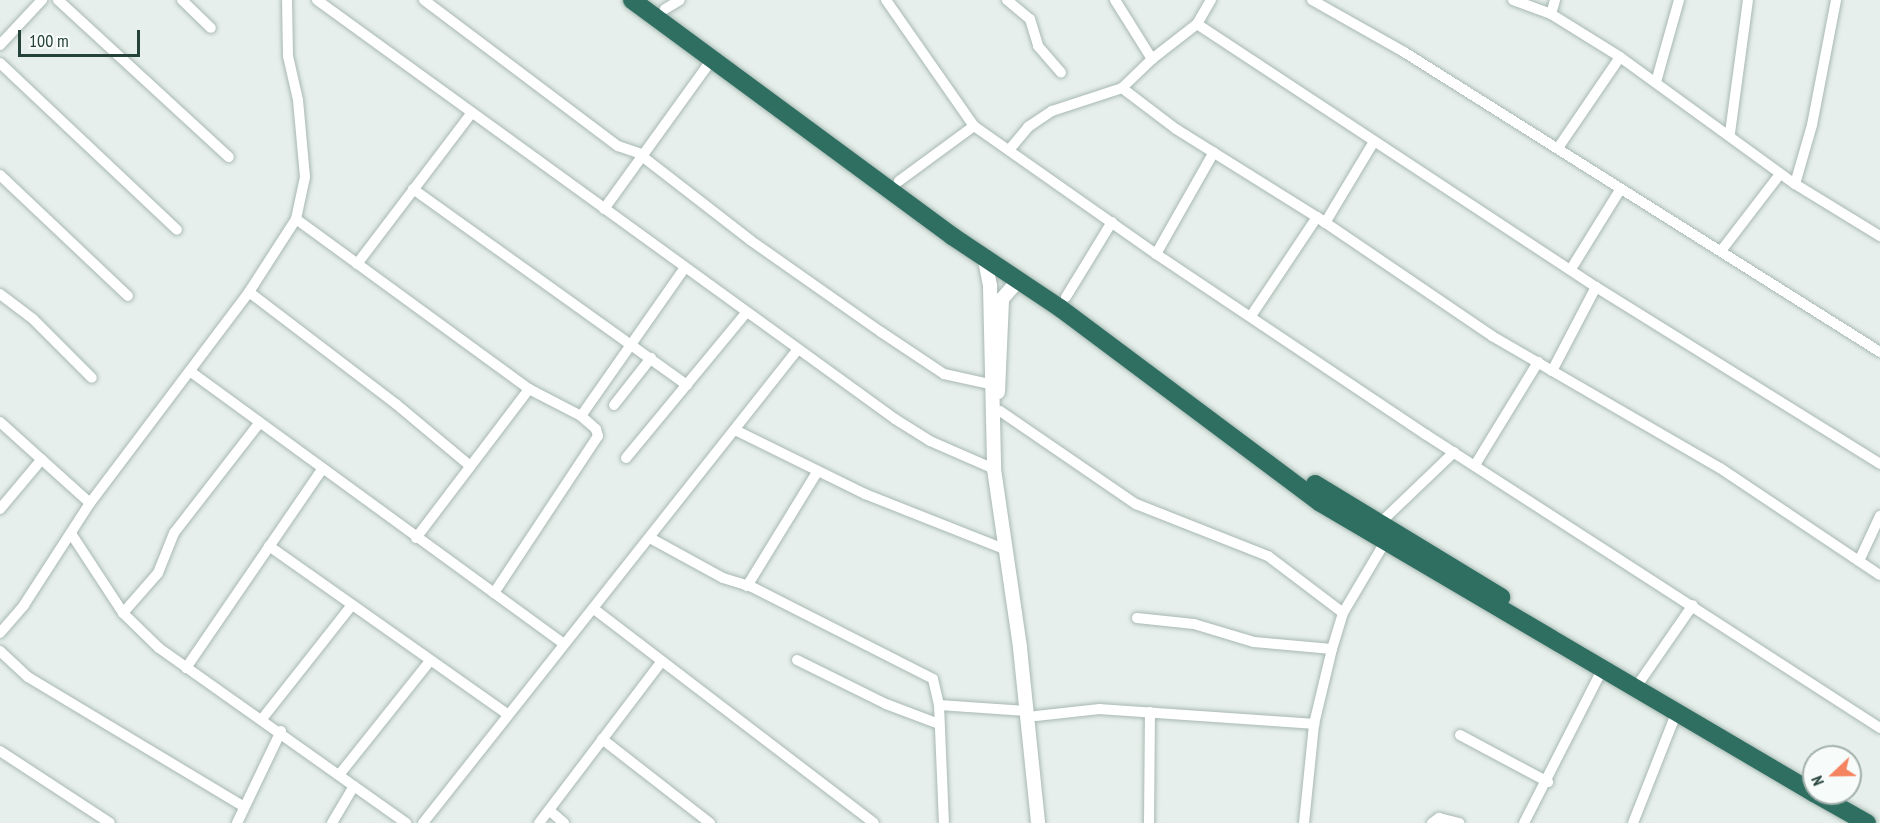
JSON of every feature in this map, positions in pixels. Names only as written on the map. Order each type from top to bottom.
[{"type":"highway","points":[[632,0],[985,260],[1131,353],[1386,532],[1602,670],[1802,786]]},
{"type":"highway","points":[[666,3],[994,251],[1066,297],[1131,353]]},
{"type":"highway","points":[[1386,532],[1802,772]]},
{"type":"highway","points":[[1838,805],[1869,821]]},
{"type":"highway","points":[[1852,805],[1869,821]]},
{"type":"street","points":[[0,45],[42,0]]},
{"type":"street","points":[[58,0],[229,157]]},
{"type":"street","points":[[182,0],[211,28]]},
{"type":"street","points":[[0,633],[72,535],[90,503],[191,372],[249,292],[296,219],[305,177],[298,100],[288,56],[287,0]]},
{"type":"street","points":[[317,0],[684,269],[930,441],[994,469]]},
{"type":"street","points":[[424,0],[618,146],[640,155],[759,246],[936,369],[989,384]]},
{"type":"street","points":[[886,0],[974,126],[1156,254],[1454,452],[1880,728]]},
{"type":"street","points":[[1007,0],[1029,19],[1038,46],[1061,72]]},
{"type":"street","points":[[1115,0],[1152,58]]},
{"type":"street","points":[[1009,150],[1028,127],[1052,111],[1122,88],[1152,58],[1197,24],[1210,0]]},
{"type":"street","points":[[1312,0],[1558,148],[1620,190],[1880,352]]},
{"type":"street","points":[[1513,0],[1551,14],[1620,57],[1730,133],[1780,174],[1880,235]]},
{"type":"street","points":[[1551,14],[1555,0]]},
{"type":"street","points":[[1656,82],[1679,0]]},
{"type":"street","points":[[1730,133],[1748,0]]},
{"type":"street","points":[[1795,184],[1812,125],[1836,0]]},
{"type":"street","points":[[1197,24],[1373,143],[1596,287],[1880,464]]},
{"type":"street","points":[[1558,148],[1620,57]]},
{"type":"street","points":[[604,209],[640,155],[712,58]]},
{"type":"street","points":[[0,63],[177,230]]},
{"type":"street","points":[[1122,88],[1176,129],[1321,220],[1552,371],[1720,468],[1880,575]]},
{"type":"street","points":[[357,264],[471,114]]},
{"type":"street","points":[[899,181],[974,126]]},
{"type":"street","points":[[1251,316],[1321,220],[1373,143]]},
{"type":"street","points":[[1156,254],[1214,152]]},
{"type":"street","points":[[1721,251],[1780,174]]},
{"type":"street","points":[[0,175],[128,296]]},
{"type":"street","points":[[412,189],[630,342],[687,385]]},
{"type":"street","points":[[1571,269],[1620,190]]},
{"type":"street","points":[[296,219],[530,389],[581,416],[596,429],[598,436],[494,593]]},
{"type":"street","points":[[1066,297],[1112,222]]},
{"type":"street","points":[[985,260],[990,286],[989,384],[994,469],[1004,549],[1047,823]]},
{"type":"street","points":[[581,416],[630,342],[684,269]]},
{"type":"street","points":[[1017,282],[1002,299],[1000,411],[1003,471],[1031,713],[1038,823]]},
{"type":"street","points":[[1552,371],[1596,287]]},
{"type":"street","points":[[249,292],[396,404],[469,465]]},
{"type":"street","points":[[0,294],[33,319],[92,378]]},
{"type":"street","points":[[626,458],[746,313]]},
{"type":"street","points":[[423,823],[562,643],[594,609],[798,349]]},
{"type":"street","points":[[614,405],[651,358]]},
{"type":"street","points":[[1475,465],[1538,362]]},
{"type":"street","points":[[191,372],[562,643]]},
{"type":"street","points":[[416,538],[469,465],[530,389]]},
{"type":"street","points":[[1000,411],[1136,504],[1268,556],[1343,613]]},
{"type":"street","points":[[0,422],[90,503]]},
{"type":"street","points":[[123,614],[158,573],[174,533],[260,422]]},
{"type":"street","points":[[735,430],[817,472],[1004,549]]},
{"type":"street","points":[[1304,823],[1314,724],[1343,613],[1386,532],[1454,452]]},
{"type":"street","points":[[0,509],[42,459]]},
{"type":"street","points":[[186,668],[323,468]]},
{"type":"street","points":[[747,586],[817,472]]},
{"type":"street","points":[[1859,561],[1880,516]]},
{"type":"street","points":[[72,535],[123,614],[186,668],[281,731],[406,823]]},
{"type":"street","points":[[650,538],[723,578],[747,586],[933,679],[939,705],[944,823]]},
{"type":"street","points":[[269,546],[507,714]]},
{"type":"street","points":[[262,719],[352,604]]},
{"type":"street","points":[[1641,680],[1693,605]]},
{"type":"street","points":[[594,609],[874,823]]},
{"type":"street","points":[[1137,618],[1194,624],[1254,642],[1332,648]]},
{"type":"street","points":[[0,651],[28,677],[244,807]]},
{"type":"street","points":[[797,660],[886,704],[939,724]]},
{"type":"street","points":[[339,775],[430,661]]},
{"type":"street","points":[[539,823],[662,661]]},
{"type":"street","points":[[1524,823],[1548,782],[1602,670]]},
{"type":"street","points":[[939,705],[1031,713],[1100,709],[1314,724]]},
{"type":"street","points":[[1149,823],[1150,712]]},
{"type":"street","points":[[1633,823],[1676,714]]},
{"type":"street","points":[[237,823],[281,731]]},
{"type":"street","points":[[1460,735],[1548,782]]},
{"type":"street","points":[[602,739],[711,823]]},
{"type":"street","points":[[0,751],[110,823]]},
{"type":"street","points":[[332,823],[354,786]]},
{"type":"street","points":[[549,810],[564,823]]},
{"type":"street","points":[[1432,823],[1445,818],[1459,823]]}]
